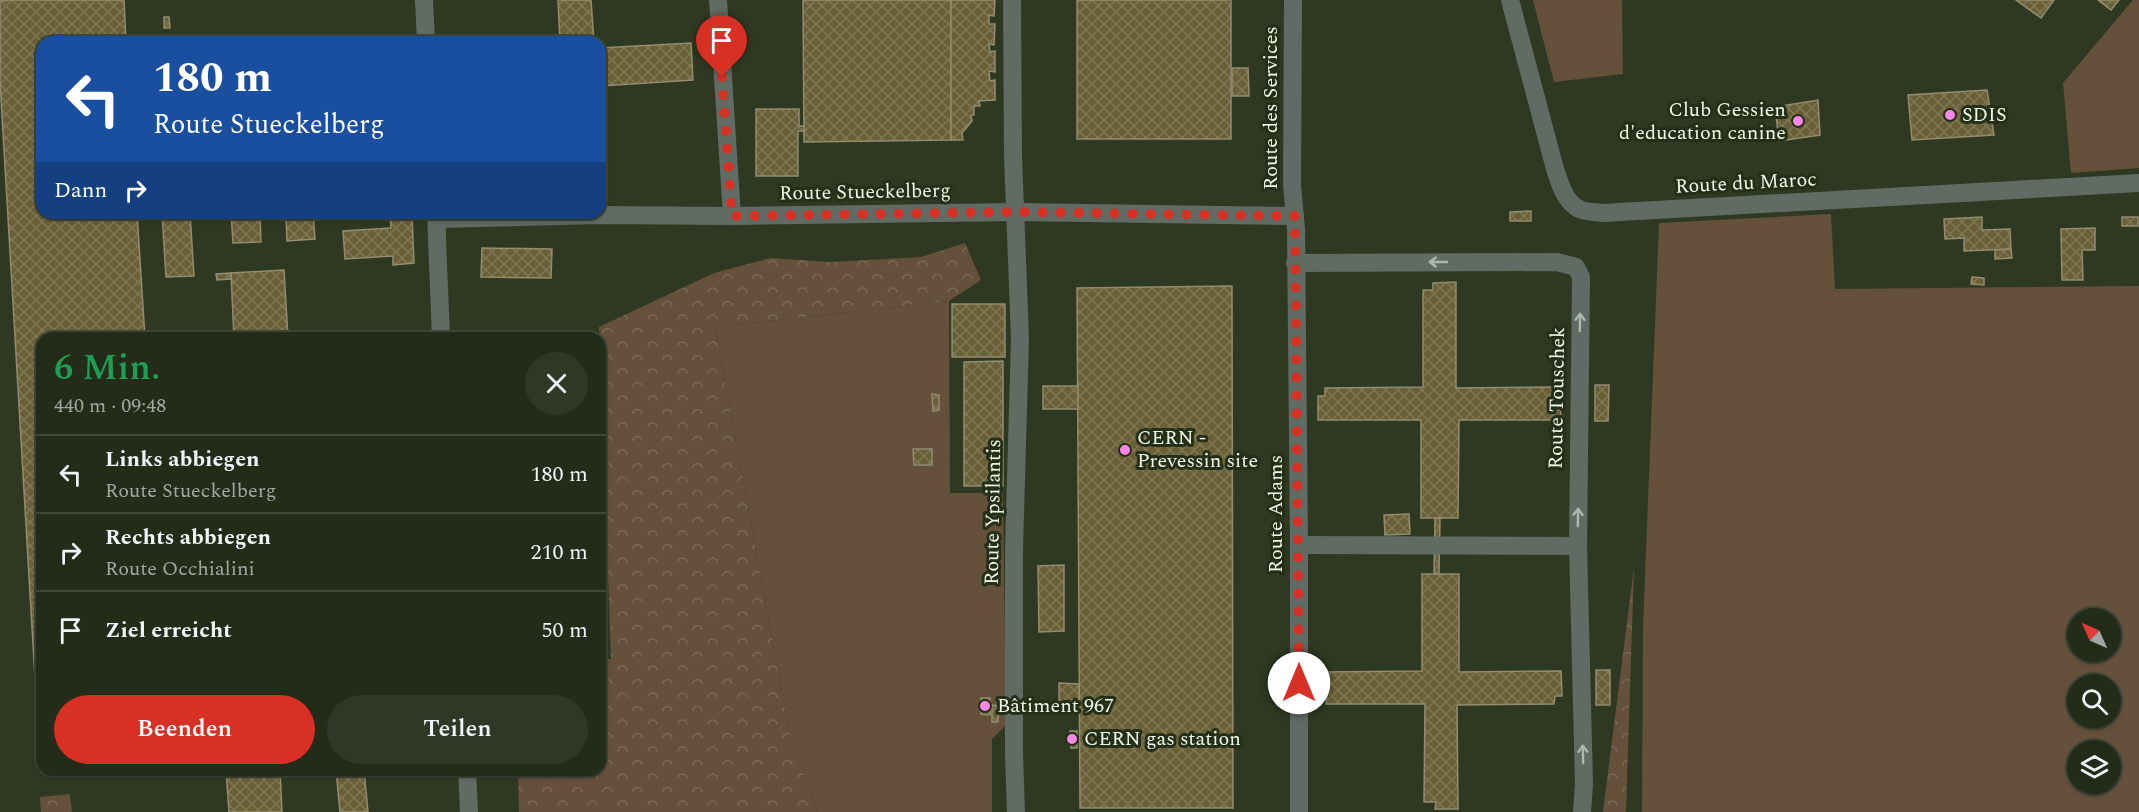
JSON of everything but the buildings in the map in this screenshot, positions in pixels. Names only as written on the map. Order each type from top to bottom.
[{"type":"street","points":[[424,0],[426,36]]},
{"type":"street","points":[[718,0],[732,216]]},
{"type":"street","points":[[1012,0],[1013,156],[1016,212]]},
{"type":"street","name":"Route des Services","points":[[1293,0],[1292,167],[1295,216]]},
{"type":"street","name":"Route du Maroc","points":[[1510,0],[1555,169],[1563,191],[1580,210],[1602,213],[2139,183]]},
{"type":"street","name":"Route Stueckelberg","points":[[606,215],[732,216],[1016,212],[1295,216]]},
{"type":"street","name":"Route Ypsilantis","points":[[1016,212],[1020,339],[1014,549],[1016,812]]},
{"type":"street","name":"Route Adams","points":[[1295,216],[1299,812]]},
{"type":"street","points":[[437,219],[441,332]]},
{"type":"street","name":"Route Touschek","points":[[1295,263],[1557,262],[1576,267],[1581,277],[1578,546],[1584,784],[1582,812]]},
{"type":"street","points":[[1299,545],[1578,546]]},
{"type":"street","points":[[467,776],[469,812]]},
{"type":"green space","points":[[1533,0],[1622,0],[1623,74],[1554,82]]},
{"type":"green space","points":[[2133,0],[2139,0],[2139,168],[2071,173],[2063,83]]},
{"type":"green space","points":[[1831,214],[1835,289],[2139,286],[2139,812],[1642,812],[1643,628],[1659,223]]},
{"type":"green space","points":[[965,243],[981,280],[949,301],[715,327],[789,731],[817,812],[519,812],[518,776],[606,776],[606,659],[611,659],[606,521],[606,332],[599,332],[599,327],[714,273],[771,258],[830,262],[921,257]]},
{"type":"green space","points":[[949,301],[950,493],[1003,493],[1006,725],[992,739],[992,812],[817,812],[789,731],[715,327]]},
{"type":"green space","points":[[1634,567],[1626,812],[1603,812]]},
{"type":"green space","points":[[70,794],[72,812],[41,812],[40,797]]},
{"type":"place","name":"SDIS","points":[[1950,115]]},
{"type":"place","name":"Club Gessien d'education canine","points":[[1798,121]]},
{"type":"place","name":"CERN - Prevessin site","points":[[1125,450]]},
{"type":"place","name":"Bâtiment 967","points":[[985,706]]},
{"type":"place","name":"CERN gas station","points":[[1072,739]]},
{"type":"route","points":[[722,77],[732,216],[1016,212],[1295,216],[1299,683]]}]
